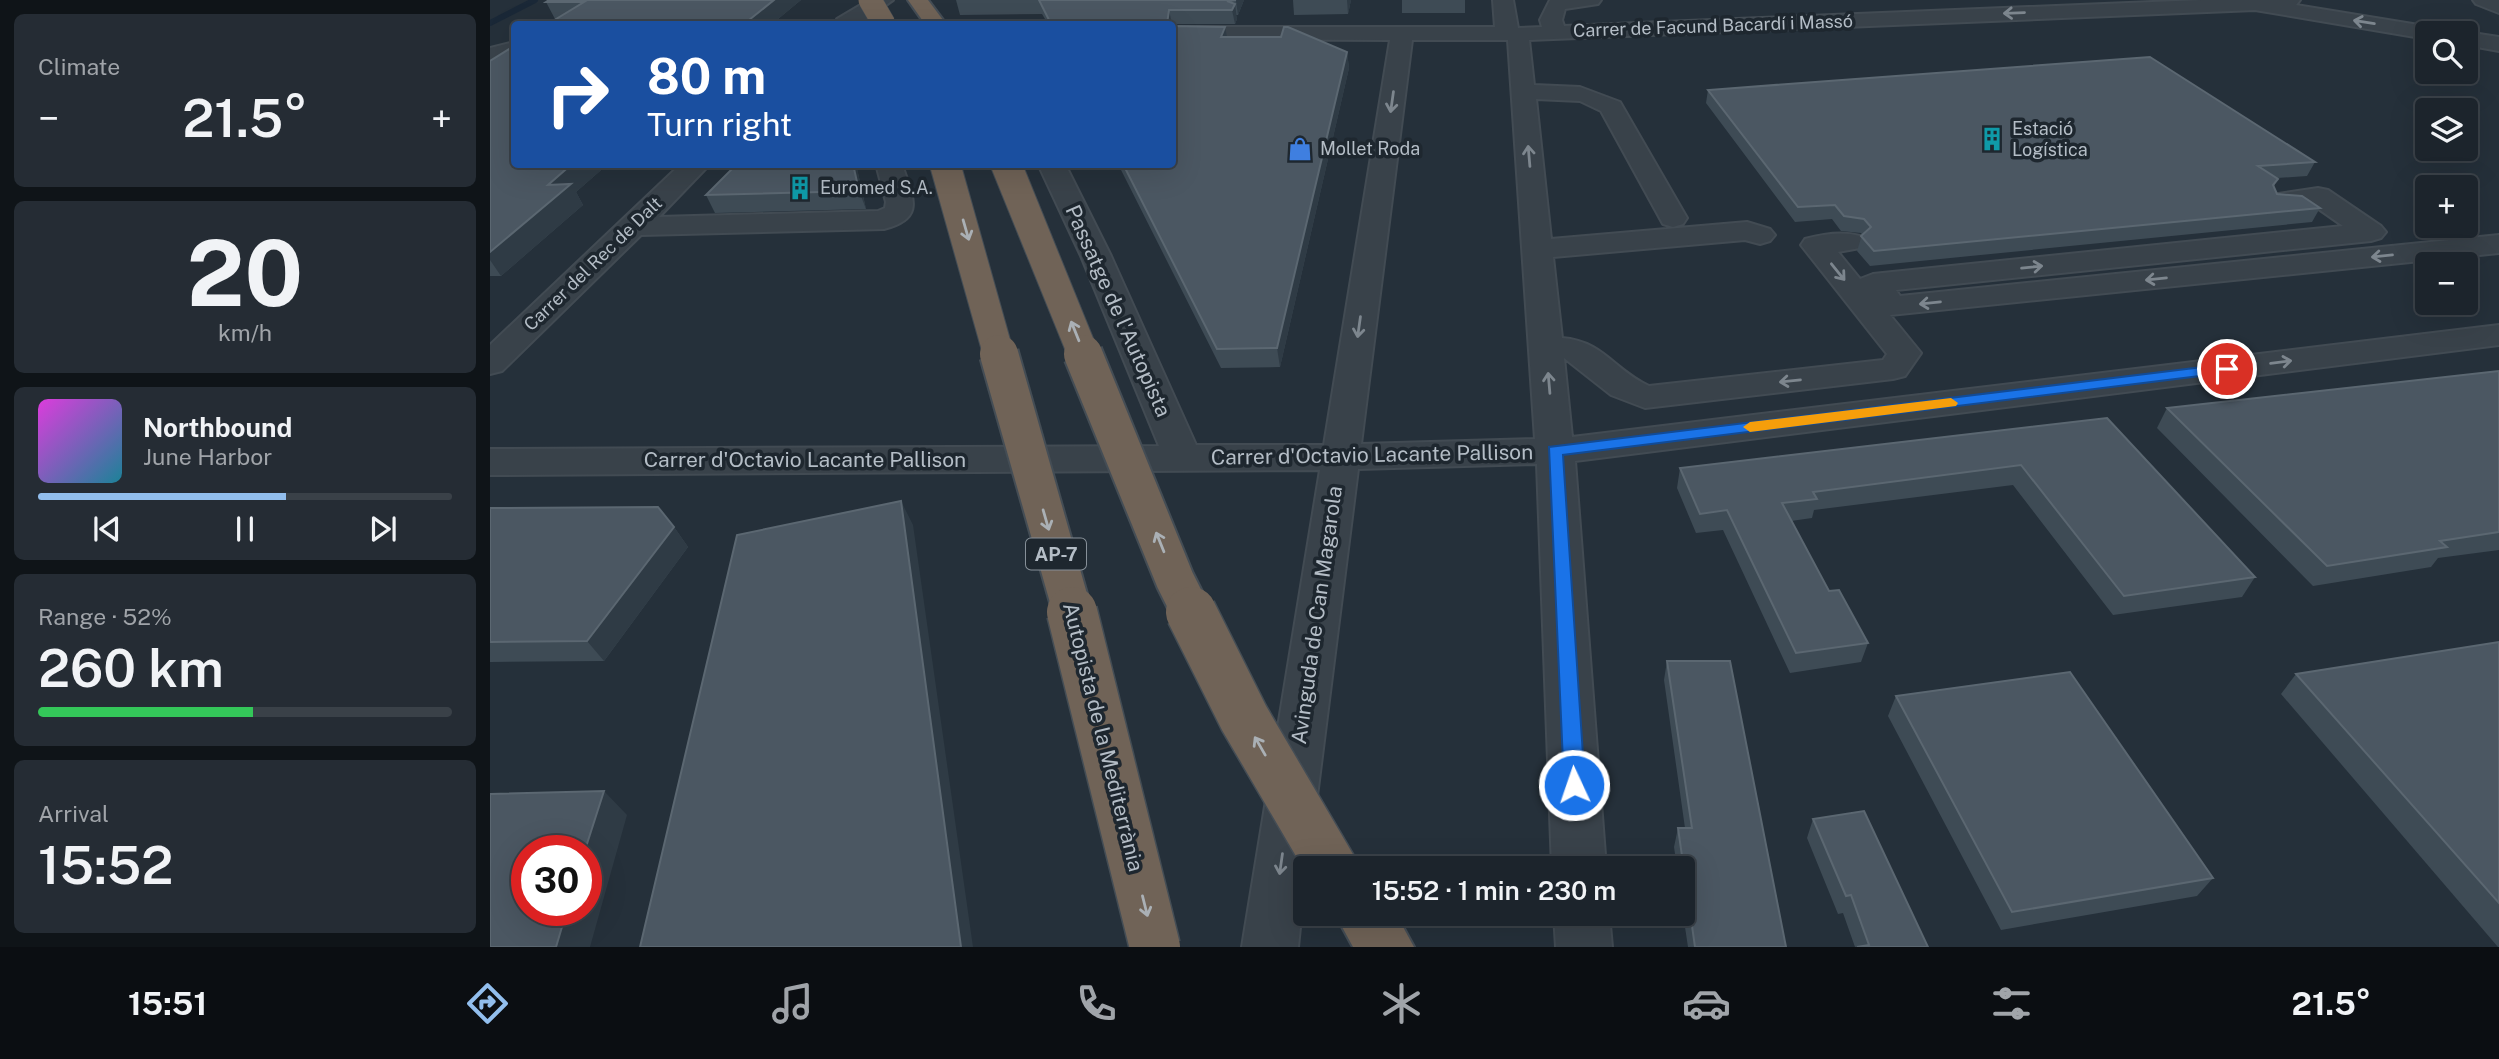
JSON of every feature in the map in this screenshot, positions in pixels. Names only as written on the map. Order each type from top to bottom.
[{"type":"highway","points":[[870,0],[882,21]]},
{"type":"highway","points":[[918,0],[933,21]]},
{"type":"highway","name":"Autopista de la Mediterrània","points":[[946,168],[1079,636],[1155,947]]},
{"type":"highway","points":[[1008,168],[1175,580],[1244,718],[1325,856]]},
{"type":"highway","points":[[1371,926],[1386,947]]},
{"type":"street","points":[[850,21],[883,0]]},
{"type":"street","points":[[1503,0],[1523,92],[1555,451],[1578,856]]},
{"type":"street","points":[[1555,32],[1551,20],[1557,4],[1591,0]]},
{"type":"street","name":"Carrer de Facund Bacardí i Massó","points":[[1176,33],[1512,34],[1647,29],[1926,8],[2254,4],[2290,0]]},
{"type":"street","points":[[2483,0],[2499,7]]},
{"type":"street","name":"Carrer de Facund Bacardí i Massó","points":[[2254,4],[2415,30]]},
{"type":"street","points":[[1647,29],[1663,51]]},
{"type":"street","name":"Avinguda de Can Magarola","points":[[1270,947],[1402,34]]},
{"type":"street","points":[[2478,41],[2499,44]]},
{"type":"street","points":[[490,55],[511,50]]},
{"type":"street","points":[[1523,92],[1590,95],[1611,107],[1673,218]]},
{"type":"street","name":"Carrer del Rec de Dalt","points":[[490,364],[693,168]]},
{"type":"street","points":[[633,226],[884,220],[899,212],[900,202],[890,168]]},
{"type":"street","name":"Passatge de l'Autopista","points":[[1053,168],[1096,256],[1183,458]]},
{"type":"street","points":[[2282,201],[2318,196],[2371,232],[1873,283],[1892,306],[2499,244]]},
{"type":"street","points":[[1537,249],[1747,231],[1760,235]]},
{"type":"street","points":[[1545,346],[1577,349],[1623,387],[1645,397],[1893,369],[1901,361],[1903,353],[1816,245],[1850,242]]},
{"type":"street","name":"Carrer d'Octavio Lacante Pallison","points":[[490,462],[1339,457],[1555,451],[2499,335]]},
{"type":"street","points":[[1583,926],[1584,947]]},
{"type":"building","points":[[774,0],[748,21],[553,21],[584,2],[546,2]]},
{"type":"building","points":[[1039,0],[1236,0],[1227,1],[1235,4],[1232,10],[1169,10],[1167,21],[1050,21]]},
{"type":"building","points":[[1176,26],[1225,27],[1221,37],[1281,37],[1284,27],[1288,27],[1347,52],[1277,348],[1217,349],[1125,168],[1176,168]]},
{"type":"building","points":[[511,48],[511,168],[567,168],[548,185],[571,184],[490,252],[490,61]]},
{"type":"building","name":"Estació Logística","points":[[2150,57],[2315,162],[2258,166],[2278,179],[2273,185],[2277,194],[2302,196],[2320,208],[1874,251],[1861,236],[1871,227],[1864,219],[1844,216],[1835,205],[1798,207],[1708,90]]},
{"type":"building","points":[[733,168],[854,168],[859,191],[706,195]]},
{"type":"building","points":[[2499,371],[2499,532],[2440,541],[2447,547],[2327,566],[2167,408]]},
{"type":"building","points":[[2107,418],[2255,577],[2124,596],[2021,465],[1813,492],[1817,499],[1782,503],[1829,591],[1839,590],[1868,643],[1796,653],[1727,510],[1700,514],[1680,468]]},
{"type":"building","points":[[901,501],[961,947],[640,947],[737,535]]},
{"type":"building","points":[[658,507],[674,527],[587,641],[490,642],[490,508]]},
{"type":"building","points":[[2499,642],[2499,903],[2296,674]]},
{"type":"building","points":[[1667,661],[1730,661],[1786,947],[1695,947],[1692,926],[1695,926],[1695,856],[1682,856],[1678,828],[1692,828]]},
{"type":"building","points":[[2070,672],[2213,878],[2012,912],[1896,696]]},
{"type":"building","points":[[604,791],[590,835],[511,835],[511,926],[562,926],[556,947],[490,947],[490,794]]},
{"type":"building","points":[[1864,811],[1928,947],[1857,947],[1869,945],[1851,895],[1846,896],[1813,819]]},
{"type":"waterway","points":[[490,23],[535,0]]},
{"type":"slow traffic","points":[[1750,427],[1951,403]]},
{"type":"place","name":"Estació Logística","points":[[1992,139]]},
{"type":"place","name":"Mollet Roda","points":[[1300,149]]},
{"type":"place","name":"Euromed S.A.","points":[[800,188]]},
{"type":"route","points":[[1574,785],[1555,451],[2227,369]]}]
